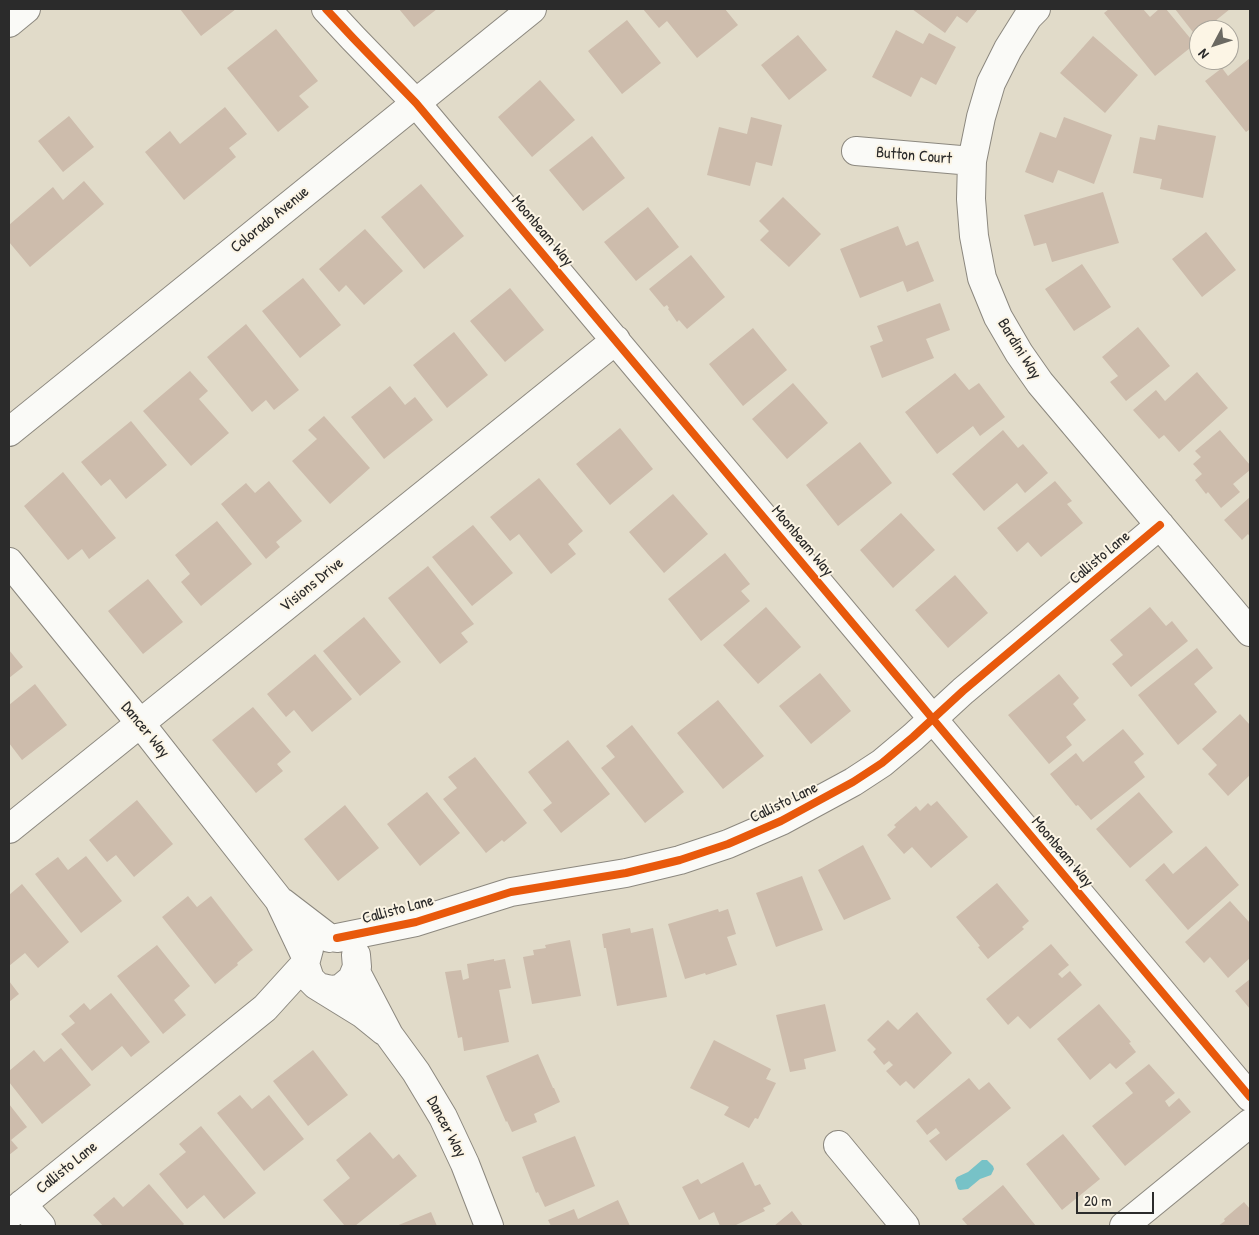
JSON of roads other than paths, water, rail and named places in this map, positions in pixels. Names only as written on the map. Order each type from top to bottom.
[{"type":"street","points":[[9,23],[26,9]]},
{"type":"street","name":"Moonbeam Way","points":[[326,9],[416,102],[1250,1097]]},
{"type":"street","name":"Colorado Avenue","points":[[9,432],[532,9]]},
{"type":"street","name":"Bardini Way","points":[[1036,9],[1028,17],[1008,49],[991,84],[980,117],[972,161],[971,199],[974,236],[982,278],[998,317],[1019,353],[1040,383],[1250,632]]},
{"type":"street","name":"Button Court","points":[[856,151],[972,161]]},
{"type":"street","name":"Visions Drive","points":[[9,829],[616,340]]},
{"type":"street","name":"Callisto Lane","points":[[416,922],[357,969],[352,979],[340,989],[331,990],[313,973],[309,950],[321,940],[416,922],[511,892],[626,873],[680,860],[728,844],[781,821],[853,782],[882,763],[963,691],[1160,525]]},
{"type":"street","name":"Dancer Way","points":[[9,562],[140,723],[279,900],[313,973],[389,1035]]},
{"type":"street","name":"Dancer Way","points":[[279,900],[333,938],[350,946],[357,959],[357,969],[389,1035],[416,1072],[442,1116],[465,1164],[489,1226]]},
{"type":"street","name":"Callisto Lane","points":[[16,1210],[265,1008],[313,973]]},
{"type":"street","points":[[1124,1226],[1250,1123]]},
{"type":"street","points":[[838,1145],[904,1226]]},
{"type":"street","points":[[16,1210],[41,1226]]},
{"type":"water","points":[[982,1160],[987,1160],[993,1166],[994,1169],[991,1175],[980,1179],[968,1189],[958,1189],[955,1180],[957,1177],[968,1172]]}]
